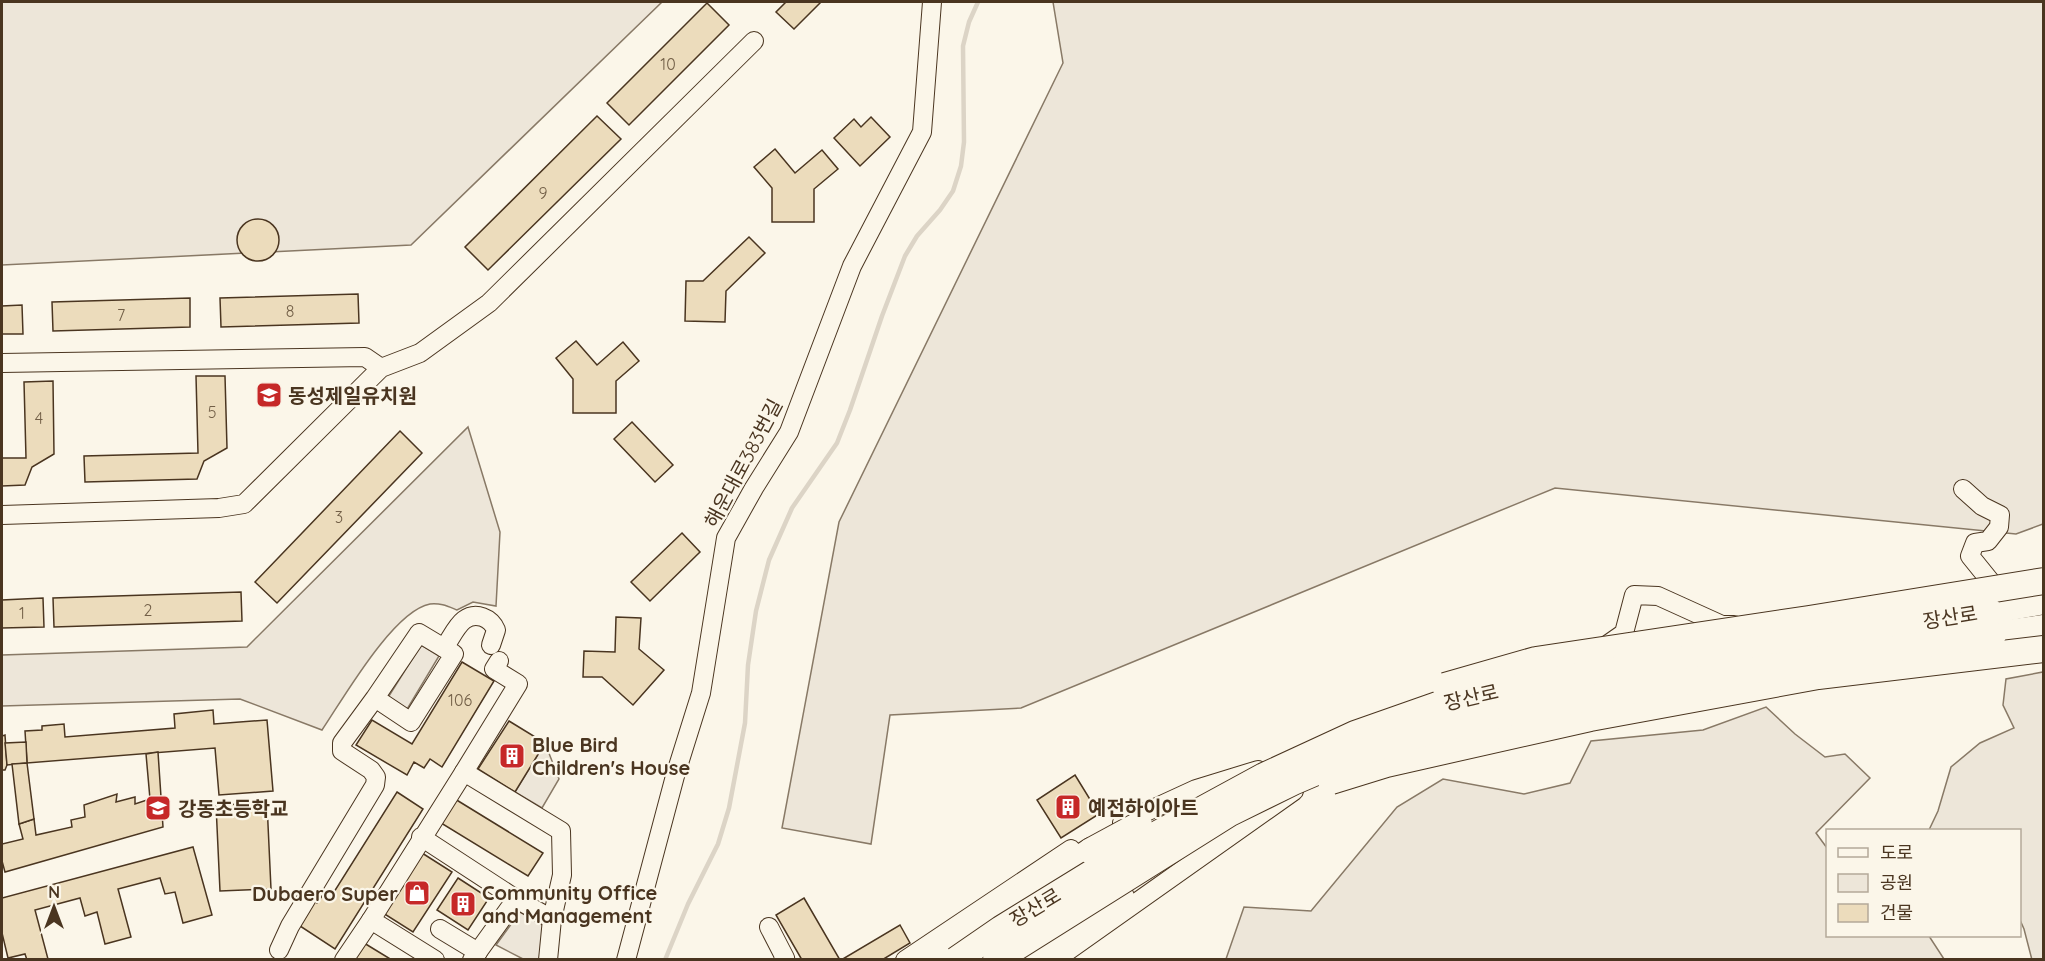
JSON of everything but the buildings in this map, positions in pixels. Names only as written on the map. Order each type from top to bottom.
[{"type":"highway","points":[[929,960],[954,941],[1091,851],[1270,756],[1421,693],[1536,660],[2043,581]]},
{"type":"highway","name":"장산로","points":[[956,960],[1001,929],[1139,844],[1264,776],[1356,734],[1446,702],[1546,681],[2043,601]]},
{"type":"highway","name":"장산로","points":[[996,960],[1230,813],[1293,782],[1363,752],[1430,731],[1526,709],[1802,662],[2043,628]]},
{"type":"highway","points":[[1028,960],[1121,897],[1234,826],[1318,785],[1386,764],[1590,718],[1818,676],[2043,649]]},
{"type":"street","name":"해운대로383번길","points":[[626,960],[675,776],[701,693],[726,538],[789,432],[852,266],[922,132],[932,2]]},
{"type":"street","points":[[2,516],[219,508],[244,504],[381,368],[420,353],[489,303],[754,41]]},
{"type":"street","points":[[2,363],[365,357],[381,368]]},
{"type":"street","points":[[1963,489],[1982,506],[2000,515],[1999,527],[1988,541],[1975,543],[1970,556],[1991,582],[1994,598]]},
{"type":"street","points":[[905,960],[1087,839],[1196,789],[1296,758],[1421,700],[1504,678],[1584,662],[1624,633],[1634,595],[1658,596],[1722,626],[1848,625],[2043,589]]},
{"type":"street","points":[[344,960],[518,684],[494,669],[496,630],[492,621],[483,616],[474,616],[464,620],[444,648]]},
{"type":"street","points":[[1848,625],[1855,664]]},
{"type":"street","points":[[282,956],[290,926],[375,785],[376,777],[371,770],[342,752],[342,743],[419,633],[454,654],[411,722],[375,698]]},
{"type":"street","points":[[1055,960],[1308,781],[1436,742],[1703,688],[1855,664],[2043,641]]},
{"type":"street","points":[[1296,758],[1308,781]]},
{"type":"street","points":[[464,772],[561,831],[562,875],[552,919],[548,960]]},
{"type":"street","points":[[421,837],[516,899],[552,919]]},
{"type":"street","points":[[440,929],[475,956],[516,899]]},
{"type":"street","points":[[371,920],[435,960]]},
{"type":"street","points":[[769,927],[785,958],[783,960]]},
{"type":"green space","points":[[2,2],[662,2],[411,245],[2,265]]},
{"type":"green space","points":[[1053,2],[2043,2],[2043,524],[2016,534],[1555,488],[1021,708],[890,715],[871,844],[782,828],[839,522],[1063,63]]},
{"type":"green space","points":[[468,427],[500,532],[496,606],[473,602],[457,610],[441,604],[430,604],[416,610],[400,622],[370,658],[322,730],[240,699],[2,706],[2,655],[247,647]]},
{"type":"green space","points":[[421,645],[439,656],[406,711],[387,699]]},
{"type":"green space","points":[[2043,672],[2044,959],[2032,960],[2021,922],[2021,829],[1929,829],[1938,811],[1951,767],[1980,743],[2014,728],[2003,705],[2006,679]]},
{"type":"green space","points":[[1766,707],[1795,734],[1825,757],[1845,754],[1870,778],[1816,833],[1826,847],[1826,937],[1930,937],[1944,959],[1226,959],[1244,907],[1311,911],[1397,807],[1443,779],[1524,794],[1570,783],[1591,741],[1703,730]]},
{"type":"green space","points":[[545,743],[559,779],[542,808],[515,792]]},
{"type":"green space","points":[[520,912],[546,927],[541,959],[523,959],[496,945]]},
{"type":"waterway","points":[[665,960],[688,904],[718,844],[729,808],[745,723],[748,665],[756,611],[769,560],[792,508],[837,443],[905,256],[917,236],[953,191],[961,166],[964,142],[963,46],[969,22],[978,2]]},
{"type":"place","name":"동성제일유치원","points":[[269,395]]},
{"type":"place","name":"Blue Bird Children's House","points":[[512,756]]},
{"type":"place","name":"예전하이아트","points":[[1068,807]]},
{"type":"place","name":"강동초등학교","points":[[158,808]]},
{"type":"place","name":"Dubaero Super","points":[[417,893]]},
{"type":"place","name":"Community Office and Management","points":[[463,904]]}]
